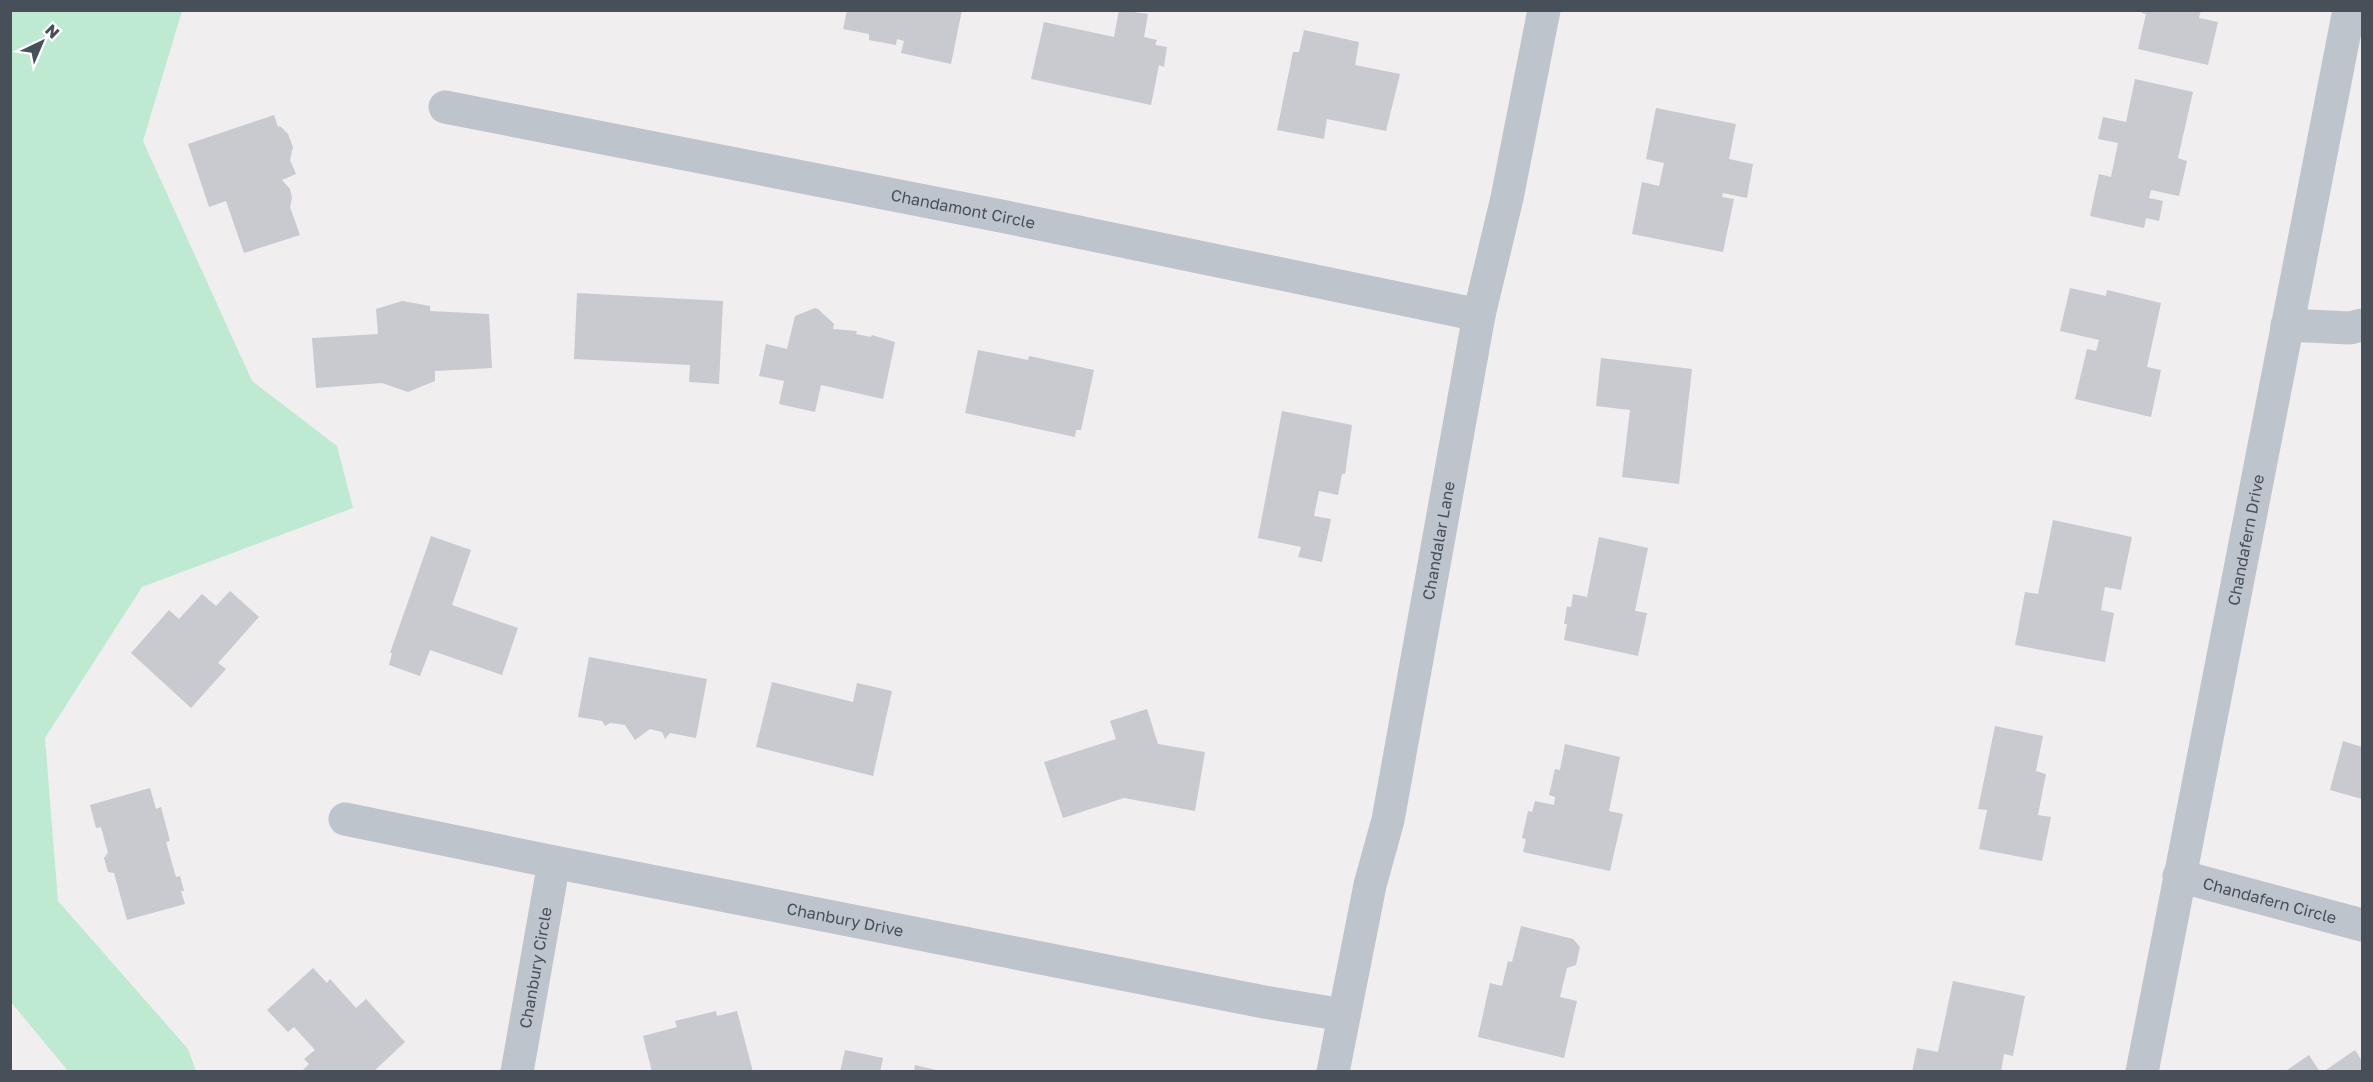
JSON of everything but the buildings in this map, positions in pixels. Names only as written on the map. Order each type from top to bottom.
[{"type":"street","name":"Chandalar Lane","points":[[1333,1071],[1370,885],[1388,820],[1479,315],[1507,198],[1544,10]]},
{"type":"street","name":"Chandafern Drive","points":[[2142,1071],[2349,10]]},
{"type":"street","name":"Chandamont Circle","points":[[445,107],[1006,217],[1479,315]]},
{"type":"street","points":[[2287,325],[2350,328],[2362,325]]},
{"type":"street","name":"Chanbury Drive","points":[[345,819],[1218,993],[1344,1015]]},
{"type":"street","name":"Chanbury Circle","points":[[517,1071],[554,862]]},
{"type":"street","name":"Chandafern Circle","points":[[2179,876],[2362,925]]},
{"type":"green space","points":[[10,11],[182,11],[143,141],[252,381],[337,446],[353,508],[142,587],[45,738],[58,901],[188,1049],[196,1071],[68,1071],[11,1002]]}]
